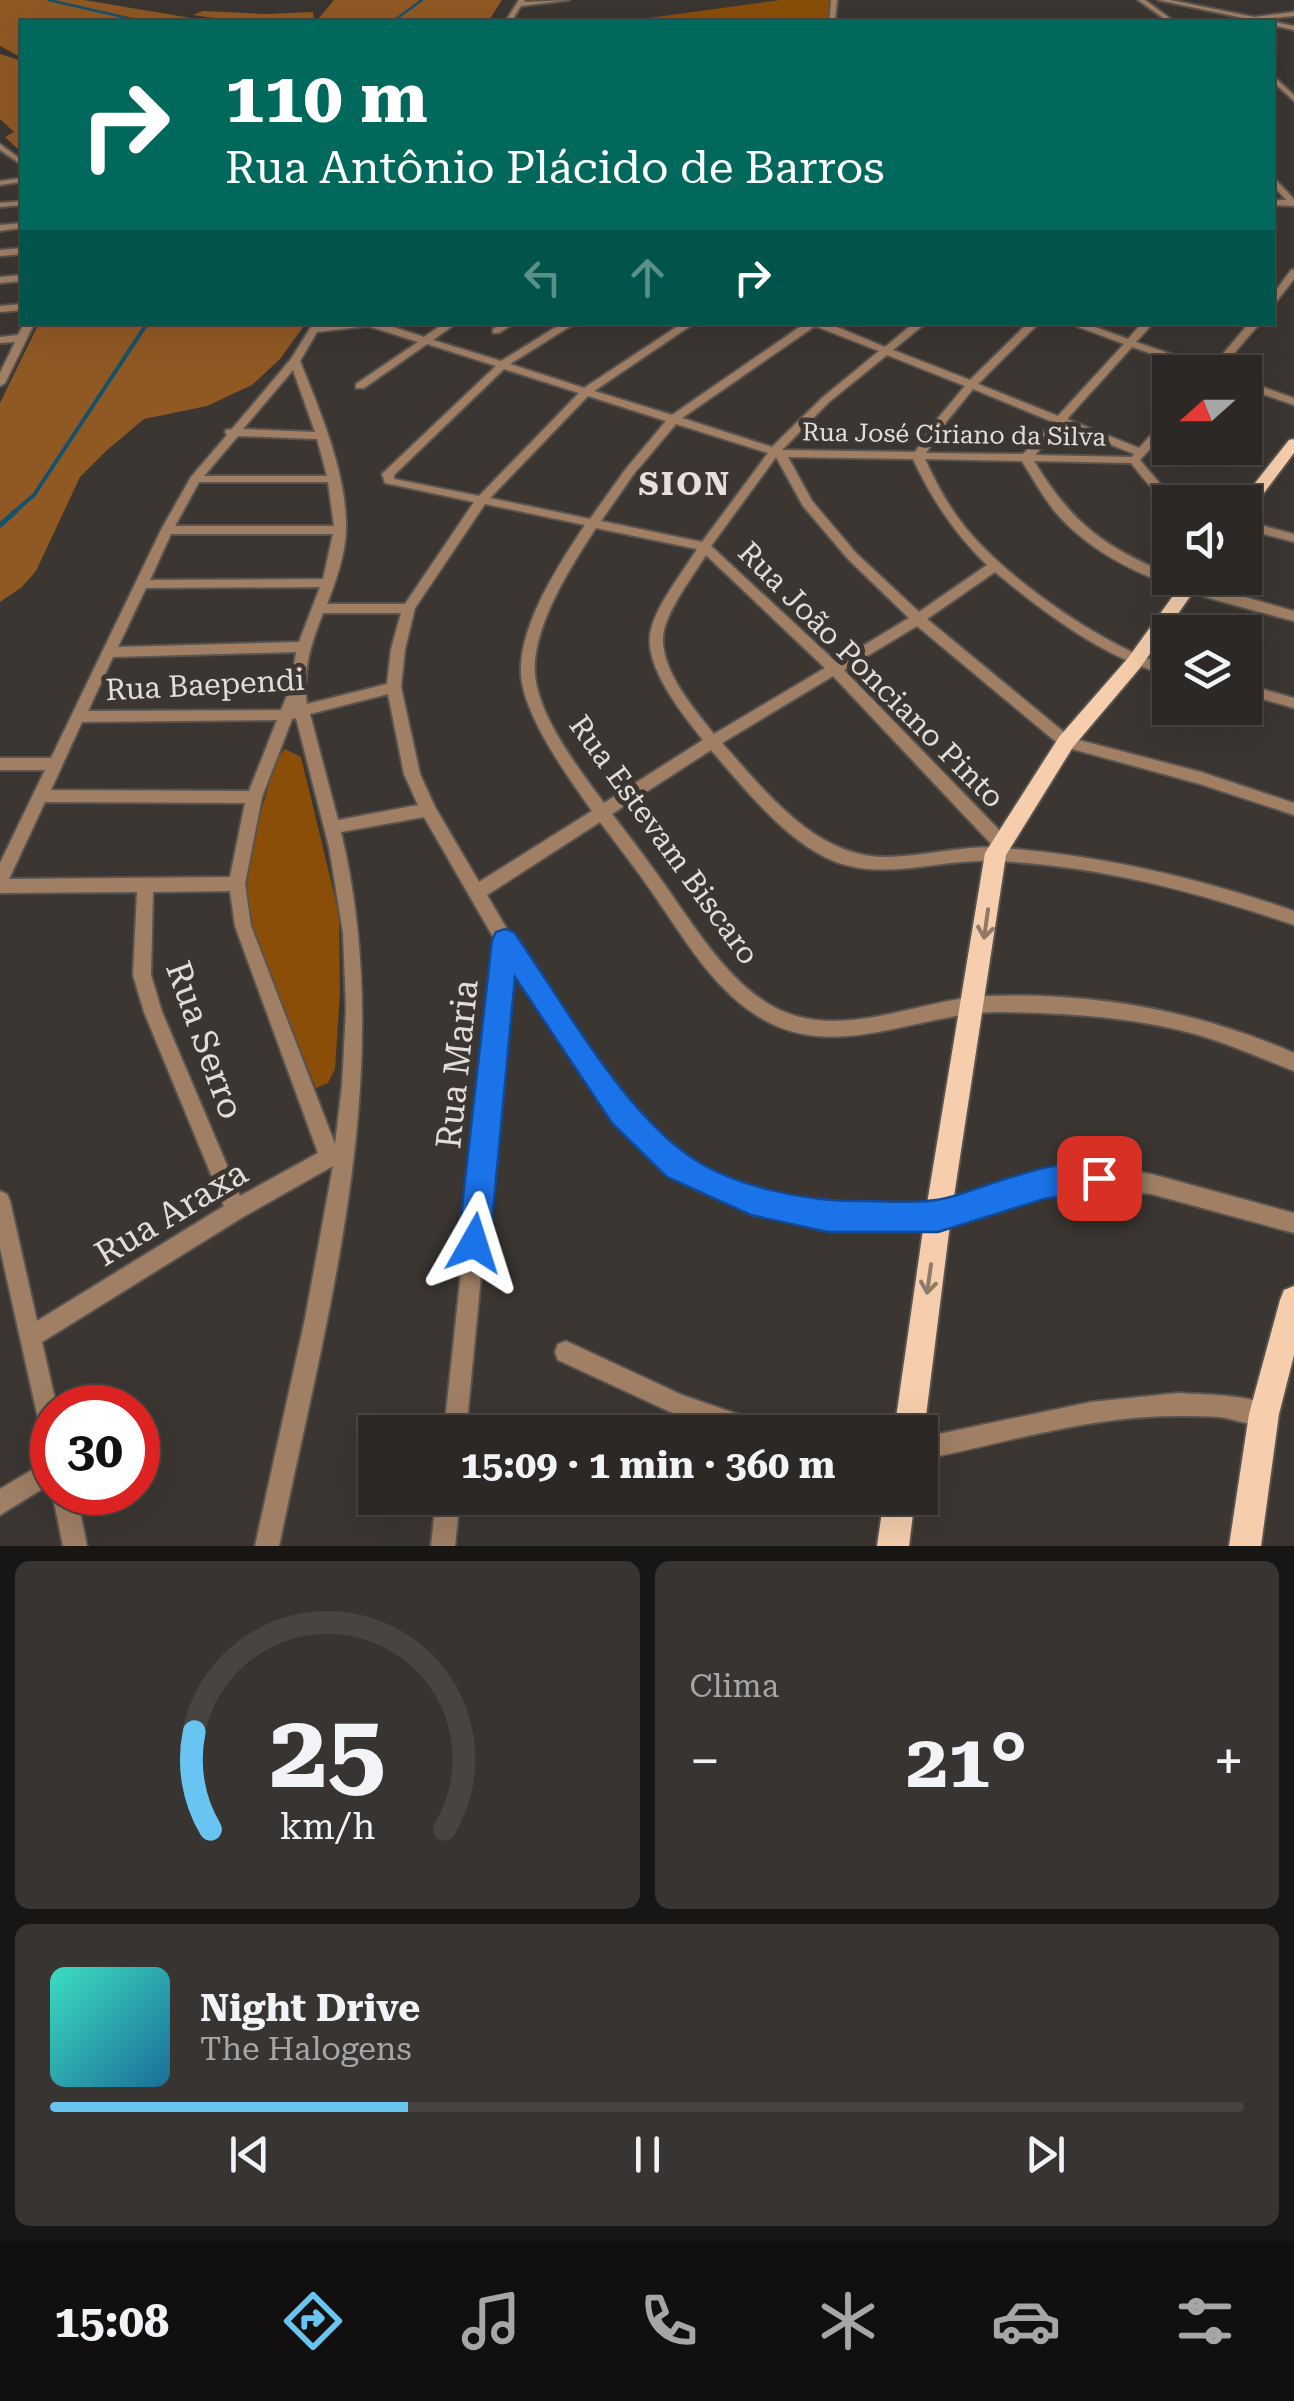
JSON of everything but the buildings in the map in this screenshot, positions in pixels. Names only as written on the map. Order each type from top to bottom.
[{"type":"main road","points":[[1262,489],[1287,462],[1294,443]]},
{"type":"main road","points":[[911,1415],[938,1216],[998,847],[1066,742],[1134,663],[1183,595]]},
{"type":"main road","points":[[1246,1546],[1264,1414],[1294,1300]]},
{"type":"main road","points":[[894,1546],[898,1515]]},
{"type":"street","points":[[521,2],[566,0]]},
{"type":"street","points":[[1140,0],[1169,20]]},
{"type":"street","points":[[1161,0],[1247,20]]},
{"type":"street","points":[[1199,0],[1206,10]]},
{"type":"street","points":[[1257,20],[1294,14]]},
{"type":"street","points":[[1275,80],[1294,99]]},
{"type":"street","points":[[0,146],[20,161]]},
{"type":"street","points":[[0,162],[20,161]]},
{"type":"street","points":[[1275,181],[1294,203]]},
{"type":"street","points":[[1283,290],[1294,272]]},
{"type":"street","points":[[0,383],[29,325]]},
{"type":"street","name":"Rua José Ciriano da Silva","points":[[374,325],[777,452],[918,457],[1137,456]]},
{"type":"street","points":[[360,386],[449,325]]},
{"type":"street","points":[[496,331],[506,325]]},
{"type":"street","points":[[567,325],[504,364],[388,474],[392,483],[704,546]]},
{"type":"street","points":[[686,325],[586,391],[481,500],[408,608],[394,688],[402,740],[428,810],[505,940],[622,1113],[678,1166],[751,1200],[828,1217],[938,1216],[1044,1184],[1099,1178],[1151,1184],[1294,1223]]},
{"type":"street","name":"Rua Estevam Biscaro","points":[[810,325],[673,420],[591,525],[541,614],[530,644],[528,675],[535,702],[557,744],[604,814],[742,997],[781,1020],[823,1030],[866,1029],[974,1005],[1097,1006],[1173,1018],[1246,1040],[1294,1062]]},
{"type":"street","points":[[822,325],[1064,420],[1137,456],[1155,485]]},
{"type":"street","points":[[918,325],[777,452],[704,546],[658,626],[658,656],[674,686],[712,742],[778,811],[827,851],[854,861],[883,864],[998,847],[1222,892],[1294,918]]},
{"type":"street","points":[[1033,325],[970,384],[936,426],[918,457],[945,510],[993,567],[1134,663],[1152,667]]},
{"type":"street","points":[[1079,325],[1164,355]]},
{"type":"street","points":[[1147,325],[1026,458],[1053,502],[1090,536],[1152,564]]},
{"type":"street","points":[[1228,355],[1253,325]]},
{"type":"street","points":[[237,884],[145,887],[0,883],[166,530],[195,479],[230,432],[295,361],[316,326]]},
{"type":"street","points":[[0,340],[23,338]]},
{"type":"street","points":[[295,361],[321,436],[340,530],[328,583],[306,647],[295,713],[254,796],[237,884],[243,926],[338,1153]]},
{"type":"street","points":[[1262,390],[1294,402]]},
{"type":"street","points":[[230,432],[321,436]]},
{"type":"street","points":[[1137,456],[1152,440]]},
{"type":"street","points":[[777,452],[825,528],[918,619],[1066,742],[1201,778],[1294,809]]},
{"type":"street","points":[[195,479],[330,479]]},
{"type":"street","points":[[166,530],[340,530]]},
{"type":"street","points":[[1262,530],[1294,538]]},
{"type":"street","name":"Rua João Ponciano Pinto","points":[[704,546],[836,670],[998,847]]},
{"type":"street","points":[[476,893],[712,742],[918,619],[993,567]]},
{"type":"street","points":[[142,584],[328,583]]},
{"type":"street","points":[[1231,595],[1294,616]]},
{"type":"street","points":[[317,608],[408,608]]},
{"type":"street","points":[[108,652],[306,647]]},
{"type":"street","name":"Rua Baependi","points":[[76,717],[295,713],[394,688]]},
{"type":"street","points":[[1262,694],[1294,704]]},
{"type":"street","points":[[267,1546],[338,1153],[354,1022],[351,932],[333,827],[295,713]]},
{"type":"street","points":[[0,764],[54,764]]},
{"type":"street","points":[[40,796],[254,796]]},
{"type":"street","points":[[333,827],[428,810]]},
{"type":"street","name":"Rua Serro","points":[[145,887],[142,975],[153,1012],[236,1210]]},
{"type":"street","name":"Rua Maria","points":[[456,1415],[505,940]]},
{"type":"street","name":"Rua Araxa","points":[[32,1336],[236,1210],[338,1153]]},
{"type":"street","points":[[0,1200],[42,1385]]},
{"type":"street","points":[[566,1352],[708,1415]]},
{"type":"street","points":[[938,1446],[1134,1405],[1224,1404],[1264,1414]]},
{"type":"street","points":[[0,1502],[30,1484]]},
{"type":"street","points":[[69,1515],[75,1546]]},
{"type":"street","points":[[443,1546],[446,1515]]},
{"type":"shaded area","points":[[0,0],[84,0],[203,20],[20,20],[20,57],[0,46]]},
{"type":"shaded area","points":[[334,0],[502,0],[489,20],[319,18]]},
{"type":"shaded area","points":[[780,0],[830,0],[828,20],[635,20]]},
{"type":"shaded area","points":[[203,11],[313,12],[314,20],[227,20],[193,15]]},
{"type":"shaded area","points":[[0,54],[20,60],[20,151],[5,137],[14,132],[0,119]]},
{"type":"shaded area","points":[[38,325],[305,325],[280,359],[252,385],[207,406],[144,419],[106,451],[80,477],[36,571],[0,602],[0,403]]},
{"type":"shaded area","points":[[285,749],[301,757],[339,914],[340,992],[335,1069],[328,1083],[316,1088],[250,925],[247,904],[253,842],[276,760]]},
{"type":"waterway","points":[[49,0],[136,20]]},
{"type":"waterway","points":[[395,20],[422,0]]},
{"type":"waterway","points":[[13,513],[34,495],[146,325]]},
{"type":"waterway","points":[[0,525],[16,511]]},
{"type":"district","name":"SION","points":[[685,484]]},
{"type":"route","points":[[474,1243],[505,940],[622,1113],[678,1166],[751,1200],[828,1217],[938,1216],[1044,1184],[1099,1178]]}]
